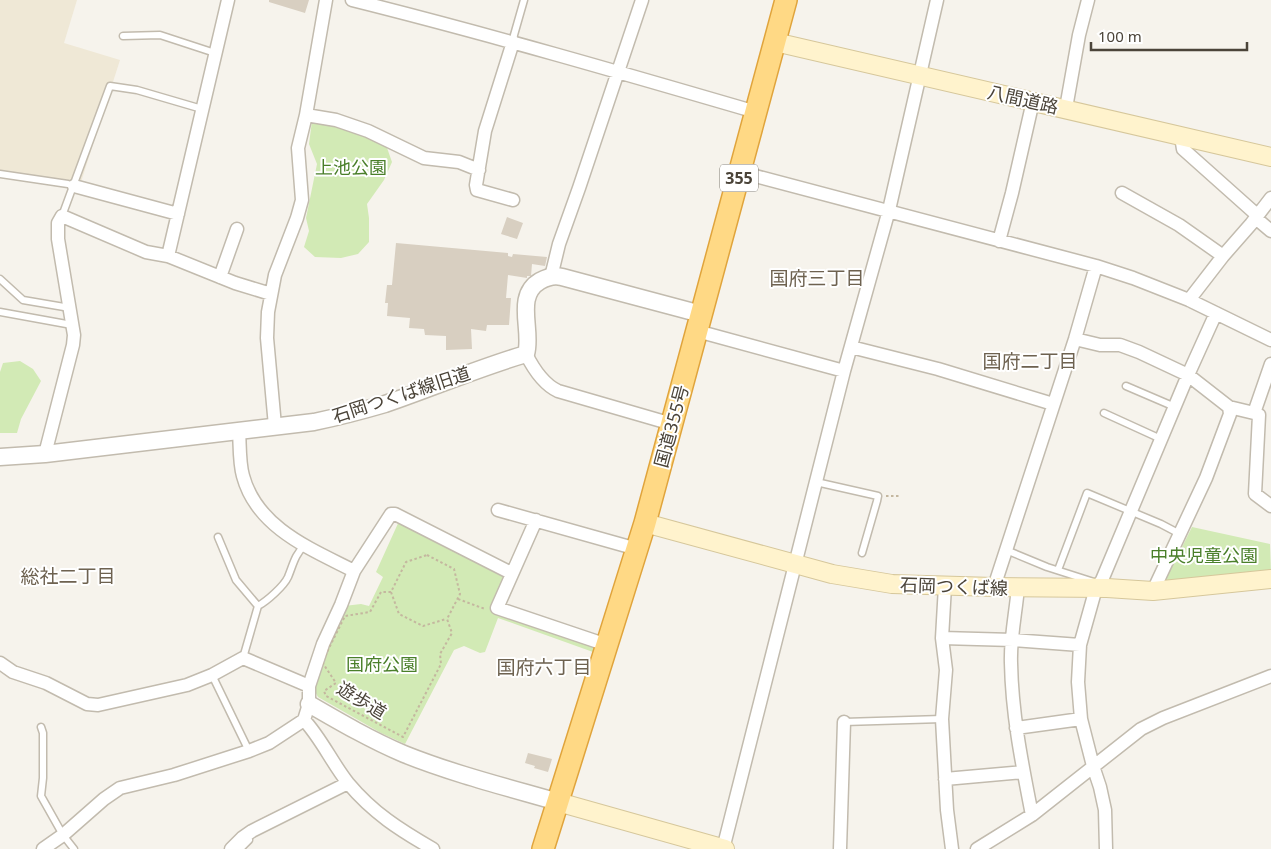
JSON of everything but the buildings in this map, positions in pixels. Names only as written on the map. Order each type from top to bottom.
[{"type":"highway","name":"国道355号","points":[[543,849],[645,523],[786,0]]},
{"type":"main road","name":"八間道路","points":[[775,42],[1271,157]]},
{"type":"main road","name":"石岡つくば線","points":[[645,523],[832,574],[892,584],[994,587],[1098,586],[1153,591],[1271,579]]},
{"type":"main road","points":[[558,802],[724,849]]},
{"type":"street","points":[[168,256],[228,0]]},
{"type":"street","points":[[275,426],[267,324],[275,275],[295,225],[302,200],[298,148],[306,115],[326,0]]},
{"type":"street","points":[[352,0],[513,42],[756,112]]},
{"type":"street","points":[[550,277],[559,244],[642,0]]},
{"type":"street","points":[[724,849],[850,347],[889,210],[937,0]]},
{"type":"street","points":[[1066,108],[1079,35],[1088,0]]},
{"type":"street","points":[[513,42],[485,131],[476,185],[476,190],[513,200]]},
{"type":"street","points":[[999,242],[1033,101]]},
{"type":"street","points":[[306,115],[336,120],[368,131],[424,158],[459,162],[479,170]]},
{"type":"street","points":[[1182,136],[1183,149],[1257,215],[1258,220],[1271,231]]},
{"type":"street","points":[[740,172],[889,210],[999,242],[1096,266],[1133,278],[1188,300],[1271,340]]},
{"type":"street","points":[[74,186],[178,214]]},
{"type":"street","points":[[1122,193],[1179,225],[1223,256]]},
{"type":"street","points":[[1188,300],[1271,198]]},
{"type":"street","points":[[45,454],[73,345],[70,308],[58,238],[58,223],[62,216],[146,252],[168,256],[220,277],[271,294]]},
{"type":"street","points":[[220,277],[237,229]]},
{"type":"street","points":[[994,587],[1075,339],[1096,266]]},
{"type":"street","points":[[672,424],[550,388],[533,367],[526,354],[528,347],[526,314],[528,294],[534,285],[544,278],[562,277],[844,371]]},
{"type":"street","points":[[1106,849],[1105,810],[1081,719],[1078,682],[1080,645],[1098,586],[1216,313]]},
{"type":"street","points":[[1075,339],[1100,345],[1120,345],[1139,352],[1188,375],[1229,408],[1258,415],[1255,494],[1271,506]]},
{"type":"street","points":[[850,347],[947,371],[1053,404]]},
{"type":"street","name":"石岡つくば線旧道","points":[[0,457],[45,454],[314,422],[385,404],[490,364],[526,354]]},
{"type":"street","points":[[1254,413],[1271,364]]},
{"type":"street","points":[[1153,591],[1206,478],[1230,414],[1229,408]]},
{"type":"street","points":[[239,430],[243,476],[252,498],[266,516],[289,536],[354,571]]},
{"type":"street","points":[[498,510],[637,549]]},
{"type":"street","points":[[433,849],[394,826],[348,783],[306,712],[309,686],[323,644],[354,571],[389,515],[393,513],[512,573]]},
{"type":"street","points":[[536,520],[497,608],[608,645]]},
{"type":"street","points":[[944,586],[942,638],[946,670],[942,720],[947,810],[952,849]]},
{"type":"street","points":[[1018,587],[1011,661],[1016,728],[1032,815]]},
{"type":"street","points":[[942,638],[1013,640],[1080,645]]},
{"type":"street","points":[[0,663],[13,672],[46,682],[87,704],[98,704],[187,685],[212,675],[243,658],[309,686]]},
{"type":"street","points":[[977,849],[1032,815],[1141,729],[1164,718],[1271,676]]},
{"type":"street","points":[[306,712],[403,753],[477,780],[558,802]]},
{"type":"street","points":[[43,849],[120,788],[174,775],[269,743],[306,712]]},
{"type":"street","points":[[1016,728],[1081,719]]},
{"type":"street","points":[[840,849],[844,722]]},
{"type":"street","points":[[945,779],[1024,772]]},
{"type":"street","points":[[231,849],[242,838],[258,827],[348,783]]},
{"type":"lane","points":[[513,42],[524,0]]},
{"type":"lane","points":[[123,36],[160,35],[215,53]]},
{"type":"lane","points":[[62,216],[110,86],[138,90],[202,109]]},
{"type":"lane","points":[[0,174],[74,186]]},
{"type":"lane","points":[[0,279],[23,300],[70,308]]},
{"type":"lane","points":[[0,312],[72,325]]},
{"type":"lane","points":[[1126,386],[1175,407]]},
{"type":"lane","points":[[1104,413],[1161,439]]},
{"type":"lane","points":[[816,482],[878,496],[862,553]]},
{"type":"lane","points":[[1058,570],[1087,493],[1180,534]]},
{"type":"lane","points":[[218,537],[236,580],[258,606]]},
{"type":"lane","points":[[243,658],[258,606],[264,603],[287,580],[297,552],[305,546]]},
{"type":"lane","points":[[1006,550],[1098,586]]},
{"type":"lane","points":[[212,675],[249,751]]},
{"type":"lane","points":[[844,722],[942,720]]},
{"type":"lane","points":[[41,727],[43,733],[41,796],[62,835],[74,849]]},
{"type":"lane","points":[[240,849],[255,834],[258,827]]},
{"type":"path","points":[[878,496],[902,496]]},
{"type":"path","name":"遊歩道","points":[[427,555],[454,569],[460,594],[447,619],[452,633],[440,654],[441,664],[403,737],[326,696],[324,691],[336,683],[322,662],[345,616],[370,612],[381,592],[390,592],[406,562],[427,555]]},
{"type":"path","points":[[390,592],[399,614],[423,626],[447,619]]},
{"type":"shaded area","points":[[0,0],[77,0],[64,43],[120,60],[81,182],[0,170]]},
{"type":"green space","name":"上池公園","points":[[312,121],[340,126],[386,145],[392,162],[384,180],[367,204],[369,242],[358,254],[341,258],[315,257],[304,247],[309,231],[306,218],[317,164],[309,144]]},
{"type":"green space","points":[[20,361],[33,369],[41,381],[21,419],[17,433],[0,433],[0,372],[3,363]]},
{"type":"green space","name":"国府公園","points":[[400,519],[507,576],[491,608],[595,645],[593,652],[498,618],[485,652],[480,653],[464,646],[454,650],[405,744],[381,733],[318,697],[313,688],[321,659],[344,606],[361,604],[369,606],[383,577],[376,572]]},
{"type":"green space","name":"中央児童公園","points":[[1192,527],[1270,544],[1271,573],[1165,581]]},
{"type":"district","name":"国府三丁目","points":[[817,278]]},
{"type":"district","name":"国府二丁目","points":[[1030,361]]},
{"type":"district","name":"総社二丁目","points":[[68,576]]},
{"type":"district","name":"国府六丁目","points":[[544,667]]}]
